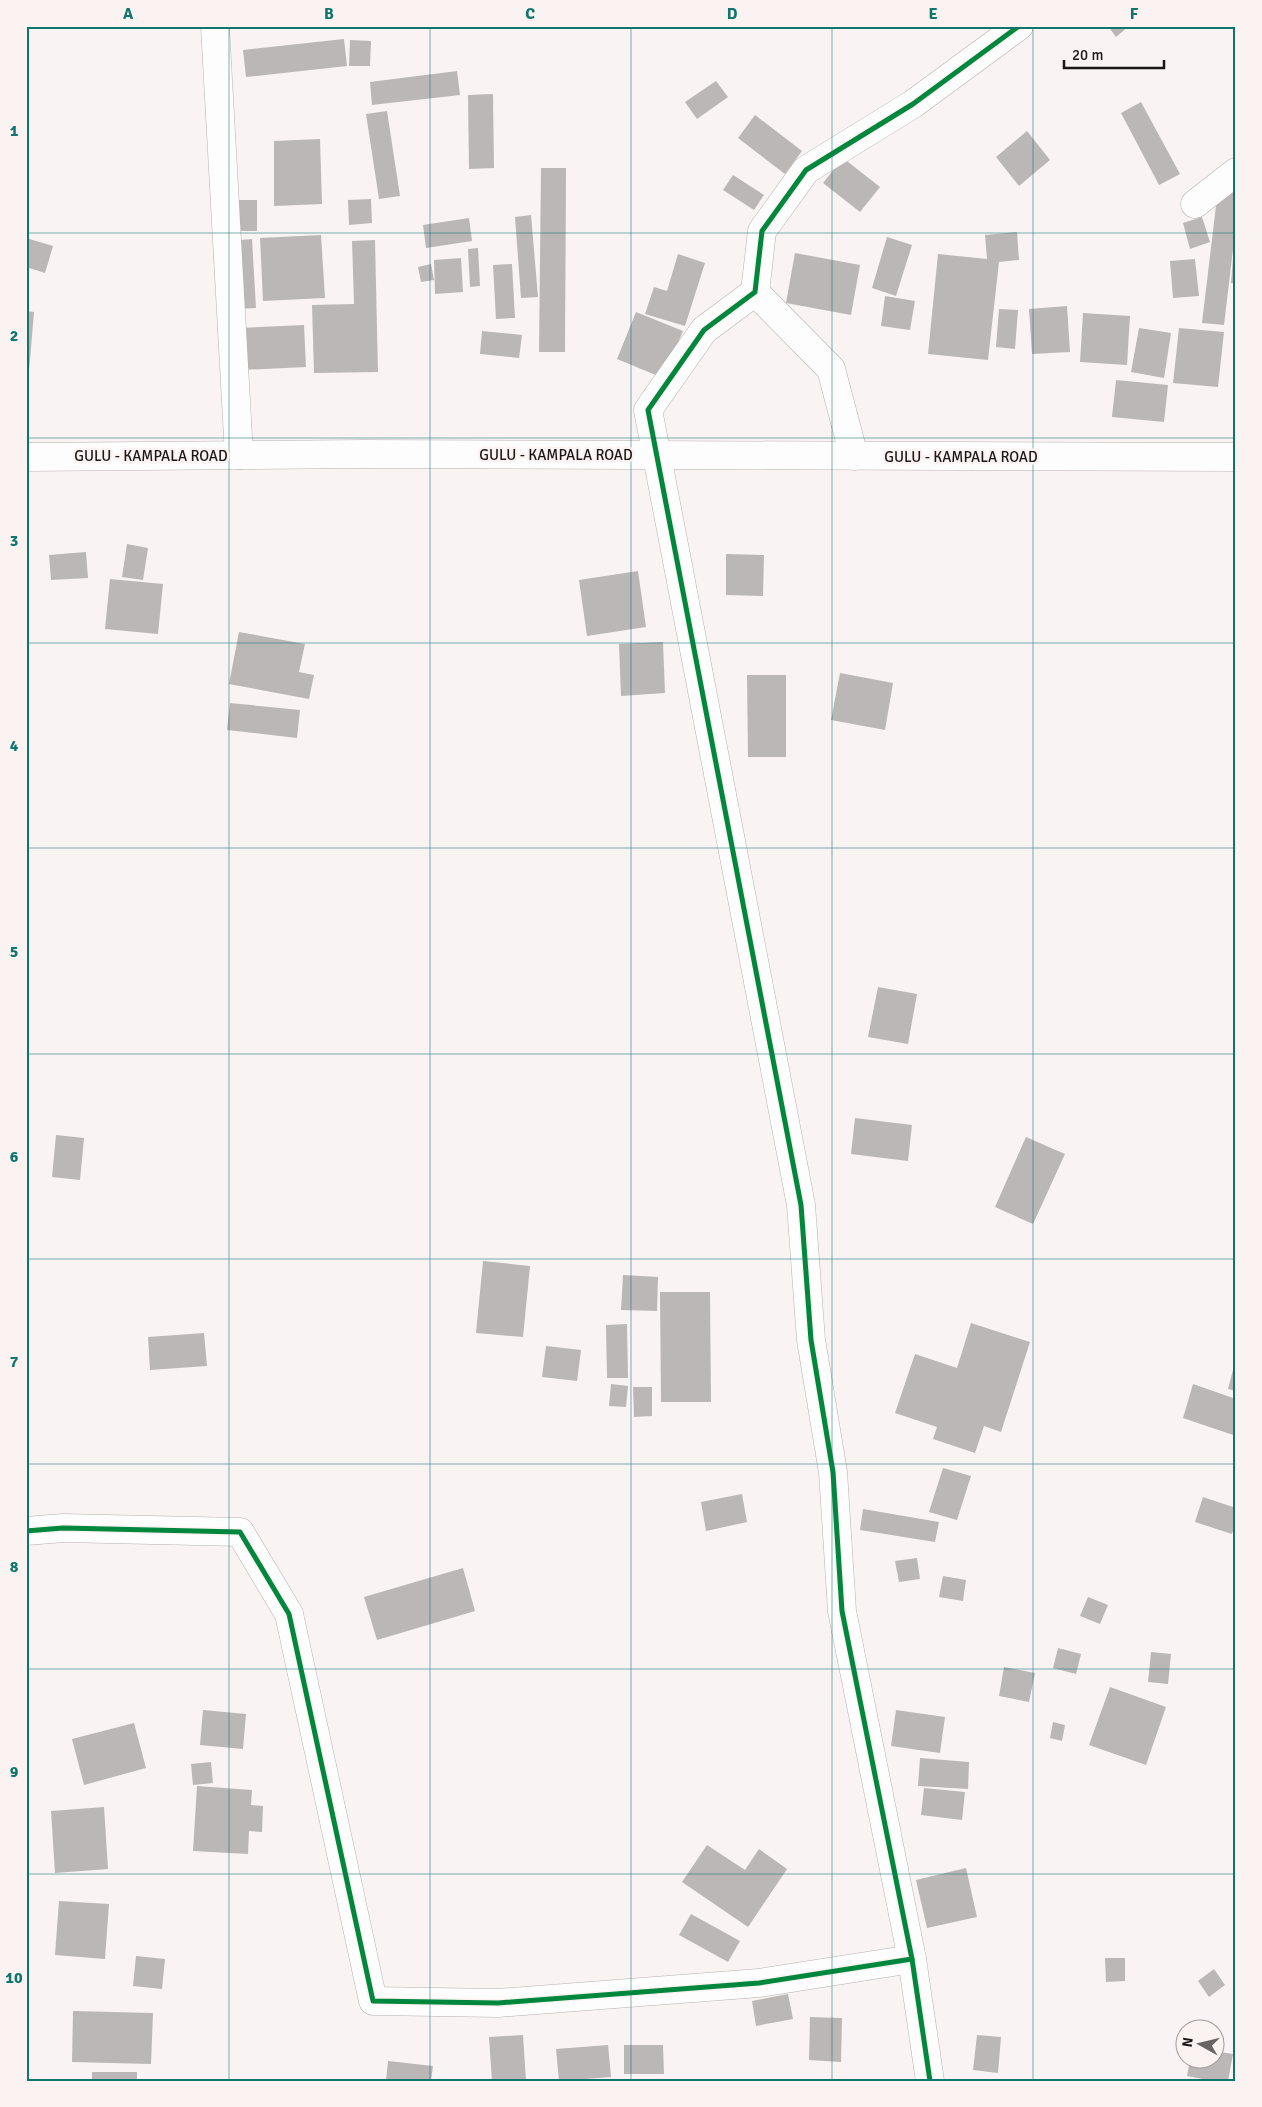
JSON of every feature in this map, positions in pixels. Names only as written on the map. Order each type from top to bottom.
[{"type":"street","points":[[216,26],[239,455]]},
{"type":"street","points":[[930,2081],[912,1959],[842,1611],[833,1472],[811,1340],[800,1205],[648,410],[704,330],[755,292],[762,231],[806,170],[913,104],[1019,26]]},
{"type":"street","points":[[1195,204],[1236,172]]},
{"type":"street","points":[[755,292],[831,369],[854,456]]},
{"type":"street","name":"GULU - KAMPALA ROAD","points":[[26,457],[239,455],[1236,457]]},
{"type":"street","points":[[26,1531],[63,1528],[240,1532],[289,1614],[372,2001],[498,2003],[527,2001],[759,1982],[912,1959]]},
{"type":"building","points":[[1108,26],[1129,26],[1116,37]]},
{"type":"building","points":[[344,39],[347,66],[246,77],[243,50]]},
{"type":"building","points":[[350,40],[371,41],[370,66],[349,66]]},
{"type":"building","points":[[457,71],[460,95],[372,105],[370,82]]},
{"type":"building","points":[[716,81],[728,97],[697,119],[685,102]]},
{"type":"building","points":[[493,94],[494,168],[469,169],[468,95]]},
{"type":"building","points":[[1141,102],[1180,174],[1159,185],[1121,113]]},
{"type":"building","points":[[387,111],[400,196],[379,199],[366,114]]},
{"type":"building","points":[[755,115],[802,151],[785,174],[738,138]]},
{"type":"building","points":[[1027,131],[1050,160],[1019,186],[996,157]]},
{"type":"building","points":[[320,139],[322,204],[274,206],[274,141]]},
{"type":"building","points":[[843,158],[880,187],[860,212],[823,183]]},
{"type":"building","points":[[541,168],[566,168],[565,352],[539,352]]},
{"type":"building","points":[[733,175],[764,195],[754,210],[723,190]]},
{"type":"building","points":[[1218,189],[1236,191],[1236,224],[1224,325],[1202,323]]},
{"type":"building","points":[[371,199],[372,223],[349,225],[348,200]]},
{"type":"building","points":[[234,200],[257,200],[257,231],[234,231]]},
{"type":"building","points":[[531,215],[538,297],[521,298],[515,217]]},
{"type":"building","points":[[1202,217],[1210,242],[1190,249],[1183,223]]},
{"type":"building","points":[[469,218],[472,241],[426,248],[423,225]]},
{"type":"building","points":[[1017,232],[1019,260],[999,262],[988,360],[928,354],[938,254],[987,259],[985,235]]},
{"type":"building","points":[[321,235],[325,298],[263,301],[260,238]]},
{"type":"building","points":[[887,237],[912,245],[896,296],[872,288]]},
{"type":"building","points":[[26,238],[53,246],[45,273],[26,267]]},
{"type":"building","points":[[252,239],[256,308],[236,309],[231,241]]},
{"type":"building","points":[[375,240],[378,372],[314,373],[312,305],[354,304],[352,241]]},
{"type":"building","points":[[478,248],[480,286],[470,287],[468,249]]},
{"type":"building","points":[[795,253],[860,265],[851,315],[786,303]]},
{"type":"building","points":[[678,254],[705,263],[685,326],[645,314],[654,287],[667,291]]},
{"type":"building","points":[[461,258],[463,292],[435,294],[434,260]]},
{"type":"building","points":[[1233,258],[1236,258],[1236,284],[1231,283]]},
{"type":"building","points":[[1195,259],[1199,296],[1173,298],[1170,261]]},
{"type":"building","points":[[431,264],[434,280],[421,282],[418,267]]},
{"type":"building","points":[[512,264],[515,318],[496,319],[493,265]]},
{"type":"building","points":[[885,296],[915,301],[910,330],[881,326]]},
{"type":"building","points":[[1067,306],[1070,352],[1032,354],[1029,309]]},
{"type":"building","points":[[999,309],[1018,310],[1015,349],[996,347]]},
{"type":"building","points":[[26,311],[34,312],[29,372],[26,371]]},
{"type":"building","points":[[636,312],[683,331],[663,378],[617,359]]},
{"type":"building","points":[[1083,313],[1130,316],[1127,365],[1080,362]]},
{"type":"building","points":[[304,325],[306,367],[241,370],[239,328]]},
{"type":"building","points":[[1139,328],[1171,333],[1164,378],[1131,372]]},
{"type":"building","points":[[1179,328],[1224,332],[1218,387],[1173,383]]},
{"type":"building","points":[[482,331],[522,335],[519,358],[480,354]]},
{"type":"building","points":[[1116,380],[1168,385],[1164,422],[1112,417]]},
{"type":"building","points":[[127,544],[148,548],[143,580],[122,577]]},
{"type":"building","points":[[86,552],[88,578],[51,580],[49,555]]},
{"type":"building","points":[[726,554],[764,555],[763,596],[726,595]]},
{"type":"building","points":[[638,571],[646,627],[587,636],[579,580]]},
{"type":"building","points":[[110,579],[163,584],[158,634],[105,629]]},
{"type":"building","points":[[239,632],[305,644],[299,672],[314,675],[309,699],[229,684]]},
{"type":"building","points":[[663,642],[665,693],[621,696],[619,644]]},
{"type":"building","points":[[840,673],[893,683],[885,730],[831,720]]},
{"type":"building","points":[[747,675],[786,675],[786,757],[748,757]]},
{"type":"building","points":[[230,703],[300,710],[297,738],[227,730]]},
{"type":"building","points":[[878,987],[917,994],[908,1044],[868,1037]]},
{"type":"building","points":[[855,1118],[912,1125],[908,1161],[851,1154]]},
{"type":"building","points":[[56,1135],[84,1138],[80,1180],[52,1177]]},
{"type":"building","points":[[1026,1137],[1065,1154],[1033,1224],[995,1207]]},
{"type":"building","points":[[483,1261],[530,1266],[523,1337],[476,1333]]},
{"type":"building","points":[[623,1275],[658,1277],[657,1311],[621,1310]]},
{"type":"building","points":[[660,1292],[710,1292],[711,1402],[661,1402]]},
{"type":"building","points":[[971,1323],[1030,1342],[1001,1432],[984,1426],[975,1453],[933,1439],[937,1427],[895,1413],[915,1354],[957,1368]]},
{"type":"building","points":[[627,1324],[628,1378],[607,1378],[606,1325]]},
{"type":"building","points":[[204,1333],[207,1366],[150,1370],[148,1337]]},
{"type":"building","points":[[546,1346],[581,1350],[577,1381],[542,1377]]},
{"type":"building","points":[[1234,1366],[1236,1366],[1236,1391],[1228,1389]]},
{"type":"building","points":[[611,1384],[628,1386],[626,1407],[609,1406]]},
{"type":"building","points":[[1193,1384],[1236,1399],[1236,1436],[1183,1418]]},
{"type":"building","points":[[633,1387],[652,1387],[652,1416],[634,1417]]},
{"type":"building","points":[[943,1468],[971,1476],[957,1520],[929,1512]]},
{"type":"building","points":[[742,1494],[747,1522],[706,1531],[701,1502]]},
{"type":"building","points":[[1203,1497],[1236,1508],[1236,1522],[1232,1534],[1195,1522]]},
{"type":"building","points":[[863,1509],[939,1522],[935,1542],[860,1530]]},
{"type":"building","points":[[917,1558],[920,1579],[899,1582],[895,1561]]},
{"type":"building","points":[[463,1568],[475,1611],[377,1640],[364,1597]]},
{"type":"building","points":[[943,1576],[966,1580],[963,1601],[939,1597]]},
{"type":"building","points":[[1088,1597],[1108,1605],[1100,1624],[1080,1616]]},
{"type":"building","points":[[1058,1648],[1081,1654],[1076,1674],[1053,1668]]},
{"type":"building","points":[[1151,1652],[1171,1654],[1168,1684],[1148,1682]]},
{"type":"building","points":[[1004,1667],[1035,1673],[1029,1702],[999,1696]]},
{"type":"building","points":[[1110,1687],[1166,1707],[1146,1765],[1089,1745]]},
{"type":"building","points":[[203,1710],[246,1714],[243,1749],[200,1745]]},
{"type":"building","points":[[896,1710],[945,1717],[940,1753],[891,1746]]},
{"type":"building","points":[[1053,1722],[1065,1725],[1062,1741],[1050,1738]]},
{"type":"building","points":[[134,1723],[146,1768],[84,1785],[72,1739]]},
{"type":"building","points":[[920,1758],[969,1762],[968,1789],[918,1786]]},
{"type":"building","points":[[211,1762],[213,1783],[193,1785],[191,1764]]},
{"type":"building","points":[[197,1786],[252,1790],[251,1805],[263,1806],[262,1832],[249,1831],[248,1854],[193,1851]]},
{"type":"building","points":[[924,1788],[965,1792],[962,1820],[921,1815]]},
{"type":"building","points":[[104,1807],[108,1869],[55,1873],[51,1811]]},
{"type":"building","points":[[707,1845],[745,1870],[759,1849],[787,1869],[748,1927],[682,1882]]},
{"type":"building","points":[[966,1868],[977,1917],[927,1928],[916,1880]]},
{"type":"building","points":[[59,1901],[109,1904],[105,1959],[55,1955]]},
{"type":"building","points":[[691,1914],[740,1941],[728,1962],[679,1935]]},
{"type":"building","points":[[136,1956],[165,1959],[162,1989],[133,1986]]},
{"type":"building","points":[[1105,1958],[1125,1958],[1125,1981],[1106,1982]]},
{"type":"building","points":[[1214,1969],[1225,1985],[1209,1997],[1198,1981]]},
{"type":"building","points":[[788,1994],[793,2019],[756,2026],[752,2001]]},
{"type":"building","points":[[73,2011],[153,2013],[151,2064],[72,2062]]},
{"type":"building","points":[[810,2017],[842,2018],[841,2062],[809,2060]]},
{"type":"building","points":[[523,2035],[526,2081],[492,2081],[489,2037]]},
{"type":"building","points":[[977,2035],[1001,2037],[998,2073],[973,2070]]},
{"type":"building","points":[[608,2045],[611,2077],[559,2081],[556,2049]]},
{"type":"building","points":[[624,2045],[663,2045],[664,2074],[624,2074]]},
{"type":"building","points":[[1224,2053],[1233,2054],[1228,2081],[1213,2081],[1187,2076],[1188,2070],[1224,2070]]},
{"type":"building","points":[[388,2061],[433,2066],[431,2081],[386,2081]]},
{"type":"building","points":[[92,2072],[137,2072],[137,2081],[92,2081]]},
{"type":"cycle path","points":[[930,2081],[912,1959],[842,1611],[833,1472],[811,1340],[801,1205],[648,410],[704,330],[755,292],[762,231],[806,170],[913,104],[1019,26]]},
{"type":"cycle path","points":[[26,1531],[63,1528],[240,1532],[289,1614],[373,2001],[498,2003],[759,1983],[912,1959]]}]
